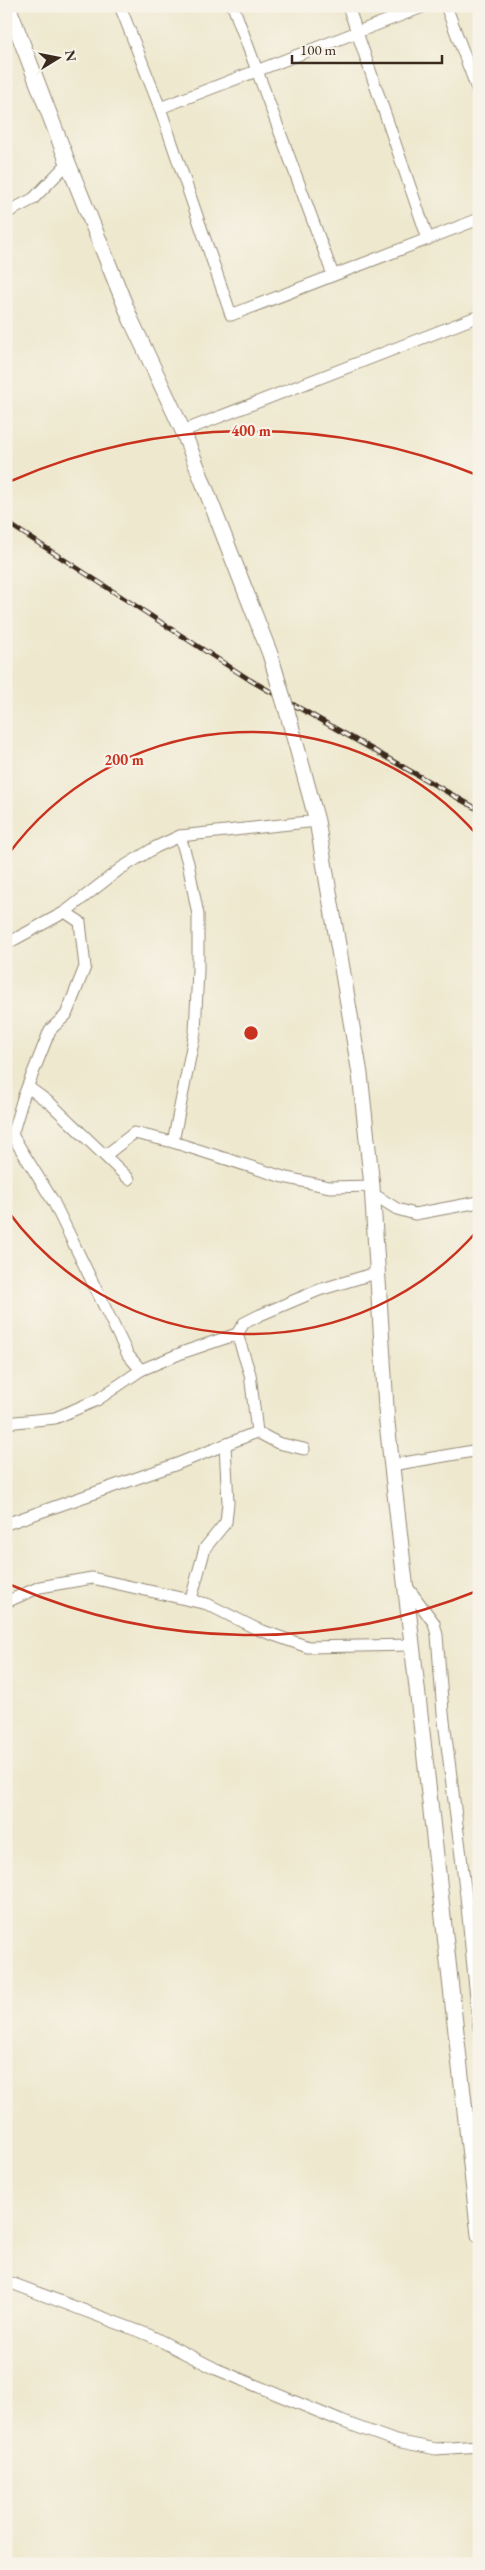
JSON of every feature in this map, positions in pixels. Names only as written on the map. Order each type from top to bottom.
[{"type":"main road","points":[[8,6],[131,320],[183,431],[270,654],[317,821],[360,1074],[373,1190],[387,1423],[479,2235]]},
{"type":"street","points":[[120,6],[160,108],[231,315],[479,219]]},
{"type":"street","points":[[233,6],[333,275]]},
{"type":"street","points":[[348,6],[428,239]]},
{"type":"street","points":[[160,108],[425,6]]},
{"type":"street","points":[[446,6],[479,94]]},
{"type":"street","points":[[6,213],[33,199],[68,163]]},
{"type":"street","points":[[183,431],[479,316]]},
{"type":"street","points":[[6,944],[65,912],[120,869],[156,847],[180,836],[317,821]]},
{"type":"street","points":[[173,1142],[195,1032],[198,970],[198,915],[188,863],[180,836]]},
{"type":"street","points":[[65,912],[80,922],[85,967],[66,1015],[50,1030],[9,1133],[53,1200],[128,1355],[141,1370]]},
{"type":"street","points":[[28,1087],[51,1104],[129,1179]]},
{"type":"street","points":[[106,1155],[134,1133],[173,1142],[283,1177],[329,1187],[373,1190],[397,1209],[415,1214],[479,1202]]},
{"type":"street","points":[[6,1423],[55,1418],[97,1400],[141,1370],[184,1352],[237,1334],[244,1324],[260,1315],[319,1290],[379,1272]]},
{"type":"street","points":[[237,1334],[250,1374],[257,1432]]},
{"type":"street","points":[[6,1524],[257,1432],[278,1443],[304,1448]]},
{"type":"street","points":[[191,1599],[205,1548],[226,1522],[228,1503],[225,1444]]},
{"type":"street","points":[[392,1465],[479,1450]]},
{"type":"street","points":[[6,1602],[40,1587],[92,1578],[207,1604],[257,1629],[308,1647],[411,1645]]},
{"type":"street","points":[[404,1582],[428,1613],[434,1623],[437,1635],[443,1713],[466,1896],[479,2028]]},
{"type":"street","points":[[6,2281],[149,2335],[216,2369],[341,2421],[396,2441],[436,2449],[479,2446]]},
{"type":"railway","points":[[6,522],[250,680],[479,810]]}]
